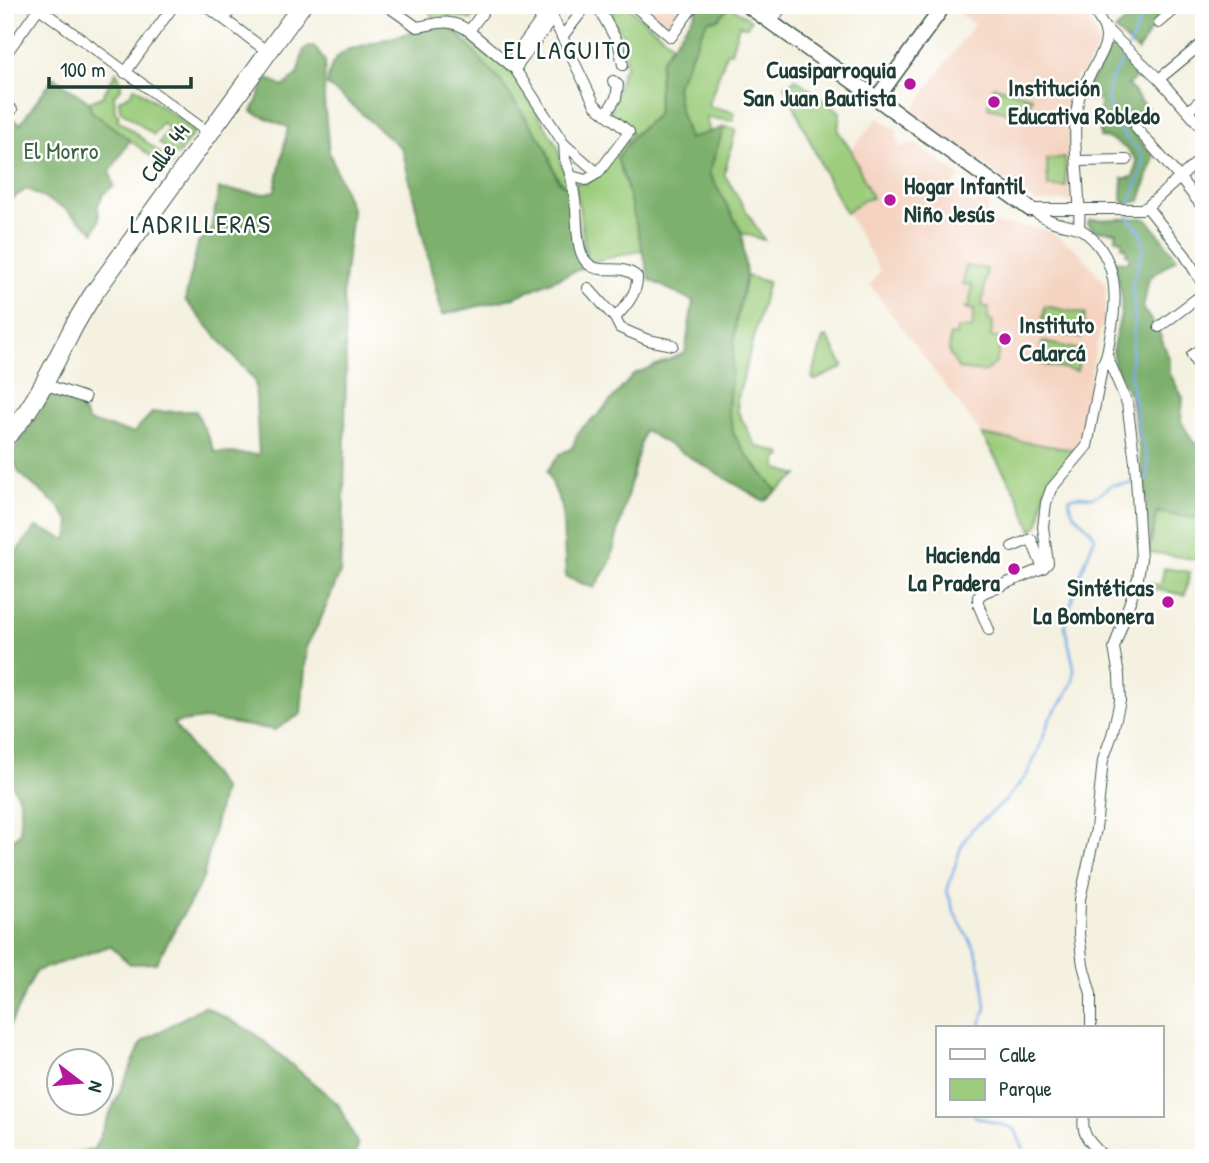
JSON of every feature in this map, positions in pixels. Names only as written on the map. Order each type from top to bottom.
[{"type":"highway","name":"Calle 44","points":[[5,438],[44,384],[94,293],[302,5]]},
{"type":"street","points":[[125,72],[174,5]]},
{"type":"street","points":[[205,5],[268,52]]},
{"type":"street","points":[[224,19],[234,5]]},
{"type":"street","points":[[386,5],[417,27],[452,21],[461,24],[512,66],[564,144],[598,173]]},
{"type":"street","points":[[469,31],[488,5]]},
{"type":"street","points":[[536,5],[549,16],[562,37],[595,105],[629,132],[598,173],[586,180],[571,176]]},
{"type":"street","points":[[562,37],[587,5]]},
{"type":"street","points":[[597,5],[619,45],[623,65]]},
{"type":"street","points":[[633,5],[671,37],[694,5]]},
{"type":"street","points":[[747,5],[1030,209],[1054,222],[1079,228],[1088,234],[1111,266],[1115,312],[1107,356],[1103,363],[1087,446],[1051,489],[1046,503],[1043,527],[1048,563],[1043,568],[978,597],[978,604],[989,630]]},
{"type":"street","points":[[771,23],[783,5]]},
{"type":"street","points":[[1091,5],[1104,27],[1159,79],[1204,130]]},
{"type":"street","points":[[1159,23],[1180,5]]},
{"type":"street","points":[[5,55],[40,6],[210,134]]},
{"type":"street","points":[[877,99],[936,8]]},
{"type":"street","points":[[512,66],[549,16]]},
{"type":"street","points":[[1079,228],[1075,116],[1084,83],[1103,50],[1106,39],[1104,27]]},
{"type":"street","points":[[1159,79],[1204,42]]},
{"type":"street","points":[[606,114],[616,97],[618,85],[613,81]]},
{"type":"street","points":[[1188,111],[1204,97]]},
{"type":"street","points":[[1136,128],[1204,209]]},
{"type":"street","points":[[564,144],[576,204],[579,249],[583,257],[594,268],[628,270],[637,277],[635,291],[615,318]]},
{"type":"street","points":[[1030,209],[1142,209],[1204,156]]},
{"type":"street","points":[[1077,160],[1127,160]]},
{"type":"street","points":[[1142,209],[1185,255],[1204,286]]},
{"type":"street","points":[[588,288],[624,331],[673,345]]},
{"type":"street","points":[[1159,327],[1204,293]]},
{"type":"street","points":[[1204,346],[1192,355],[1204,378]]},
{"type":"street","points":[[1091,1026],[1091,994],[1083,965],[1079,914],[1087,863],[1095,835],[1103,760],[1120,701],[1114,648],[1138,577],[1140,559],[1135,462],[1127,403],[1107,356]]},
{"type":"street","points":[[44,384],[85,398]]},
{"type":"street","points":[[1012,547],[1031,539],[1043,568]]},
{"type":"street","points":[[1084,1118],[1083,1130],[1087,1138],[1105,1158]]},
{"type":"shaded area","points":[[657,5],[681,5],[686,9],[671,29],[650,14]]},
{"type":"shaded area","name":"Institución Educativa Robledo","points":[[950,5],[1083,5],[1099,45],[1082,77],[1076,76],[1068,115],[1075,201],[1035,202],[910,113],[974,24]]},
{"type":"shaded area","name":"Instituto Calarcá","points":[[878,118],[896,130],[899,147],[916,143],[961,176],[951,188],[974,205],[984,192],[989,195],[987,223],[1047,229],[1079,252],[1106,284],[1105,312],[1092,366],[1080,451],[982,435],[870,285],[880,271],[827,178]]},
{"type":"green space","points":[[437,5],[482,5],[471,20],[454,16],[434,19],[430,14]]},
{"type":"green space","points":[[620,5],[626,5],[672,44],[661,62],[657,115],[636,133],[617,158],[643,250],[592,262],[587,257],[575,182],[585,184],[632,133],[610,113],[626,67],[623,36],[611,16]]},
{"type":"green space","points":[[701,5],[730,6],[718,19],[709,20],[705,25],[676,87],[679,107],[689,139],[724,127],[709,173],[742,233],[746,276],[736,322],[728,409],[734,435],[748,457],[777,491],[764,501],[644,430],[610,563],[594,588],[566,577],[562,507],[547,471],[560,454],[572,448],[579,430],[599,414],[634,374],[685,353],[693,301],[650,280],[617,158],[636,133],[657,115],[661,61]]},
{"type":"green space","points":[[1128,5],[1150,5],[1160,15],[1138,51],[1115,30],[1132,16]]},
{"type":"green space","points":[[730,6],[751,20],[747,27],[739,25],[731,52],[727,52],[708,106],[734,112],[734,121],[706,118],[710,133],[689,140],[676,87],[705,25],[709,20],[718,19]]},
{"type":"green space","points":[[449,27],[466,35],[512,72],[558,147],[569,189],[558,178],[542,142],[510,96],[488,67]]},
{"type":"green space","points":[[449,27],[501,82],[545,146],[558,181],[569,189],[587,266],[512,298],[442,315],[402,149],[327,85],[332,64],[347,50],[419,30]]},
{"type":"green space","points":[[314,46],[325,61],[324,101],[329,152],[352,211],[343,292],[346,366],[340,573],[307,645],[301,714],[275,730],[205,719],[173,723],[223,789],[203,879],[156,963],[130,964],[110,946],[36,971],[5,1035],[5,847],[20,833],[20,801],[5,769],[5,566],[36,527],[68,540],[70,522],[58,506],[19,473],[12,454],[53,391],[75,399],[89,422],[133,433],[153,412],[196,411],[215,452],[259,455],[255,381],[185,300],[198,243],[211,230],[219,189],[263,194],[275,191],[288,127],[252,112],[267,78],[283,87],[297,75],[304,49]]},
{"type":"green space","points":[[1111,48],[1119,50],[1142,72],[1128,85],[1149,111],[1130,129],[1154,157],[1140,201],[1125,204],[1122,200],[1122,178],[1134,175],[1137,161],[1121,145],[1100,137],[1100,100],[1082,99]]},
{"type":"green space","points":[[116,72],[121,81],[121,89],[114,95],[115,112],[119,115],[117,119],[173,163],[168,169],[91,111],[89,102],[102,97]]},
{"type":"green space","name":"El Morro","points":[[54,77],[89,102],[91,111],[130,140],[110,172],[114,186],[103,194],[98,205],[99,220],[94,232],[64,208],[27,189],[5,205],[5,124],[10,117],[20,124]]},
{"type":"green space","points":[[796,79],[840,112],[838,131],[851,150],[872,198],[862,201],[846,213],[785,86]]},
{"type":"green space","points":[[993,86],[1032,97],[1026,117],[988,107]]},
{"type":"green space","points":[[135,87],[195,131],[177,156],[159,143],[169,128],[162,123],[154,135],[120,110],[119,100],[130,95]]},
{"type":"green space","points":[[724,127],[736,129],[724,174],[764,240],[742,233],[709,173]]},
{"type":"green space","points":[[1065,158],[1066,187],[1048,187],[1047,159]]},
{"type":"green space","points":[[1089,220],[1148,220],[1177,258],[1149,278],[1143,309],[1158,330],[1170,361],[1170,374],[1183,398],[1181,421],[1193,442],[1204,447],[1204,520],[1157,512],[1149,552],[1150,532],[1145,511],[1147,506],[1131,399],[1114,363],[1113,347],[1122,297],[1114,261],[1129,262],[1129,255],[1126,254],[1126,247],[1122,247],[1122,240],[1116,239],[1116,232],[1093,230],[1088,223]]},
{"type":"green space","points":[[965,266],[987,269],[982,306],[989,307],[988,320],[993,321],[991,337],[1002,339],[996,363],[984,372],[959,369],[949,353],[950,335],[956,336],[957,328],[972,329],[974,310],[965,307],[969,307],[972,285],[963,284]]},
{"type":"green space","points":[[746,276],[768,282],[737,401],[738,412],[756,446],[781,453],[782,456],[776,464],[778,469],[798,475],[777,491],[748,457],[734,435],[728,409],[736,322]]},
{"type":"green space","points":[[1045,306],[1085,314],[1081,338],[1041,330]]},
{"type":"green space","points":[[825,337],[843,365],[842,368],[815,380],[812,378]]},
{"type":"green space","points":[[1043,342],[1081,350],[1077,371],[1039,364]]},
{"type":"green space","points":[[982,435],[1080,451],[1045,489],[1039,524],[1032,531],[1018,496]]},
{"type":"green space","points":[[1157,512],[1204,520],[1200,560],[1149,552]]},
{"type":"green space","points":[[1164,568],[1190,572],[1185,595],[1144,587],[1145,583],[1161,585]]},
{"type":"green space","points":[[204,1006],[254,1033],[338,1104],[358,1145],[354,1158],[46,1158],[94,1149],[108,1118],[116,1118],[116,1100],[142,1042]]},
{"type":"waterway","points":[[1129,48],[1142,15],[1140,5]]},
{"type":"waterway","points":[[980,1026],[986,1007],[982,975],[976,951],[955,914],[947,891],[961,847],[971,830],[1005,801],[1026,776],[1050,718],[1073,681],[1074,667],[1065,627],[1075,588],[1095,537],[1072,511],[1069,499],[1076,496],[1093,497],[1112,485],[1147,479],[1148,460],[1138,428],[1130,373],[1135,319],[1132,285],[1143,249],[1142,233],[1130,220],[1130,201],[1143,163],[1139,152],[1116,124],[1108,101],[1112,77],[1127,54]]},
{"type":"waterway","points":[[980,1118],[1015,1129],[1027,1158]]},
{"type":"place","name":"Cuasiparroquia San Juan Bautista","points":[[910,84]]},
{"type":"place","name":"Institución Educativa Robledo","points":[[994,102]]},
{"type":"place","name":"Hogar Infantil Niño Jesús","points":[[890,200]]},
{"type":"place","name":"Instituto Calarcá","points":[[1005,339]]},
{"type":"place","name":"Hacienda La Pradera","points":[[1014,569]]},
{"type":"place","name":"Sintéticas La Bombonera","points":[[1168,602]]},
{"type":"district","name":"EL LAGUITO","points":[[568,50]]},
{"type":"district","name":"LADRILLERAS","points":[[201,224]]}]
